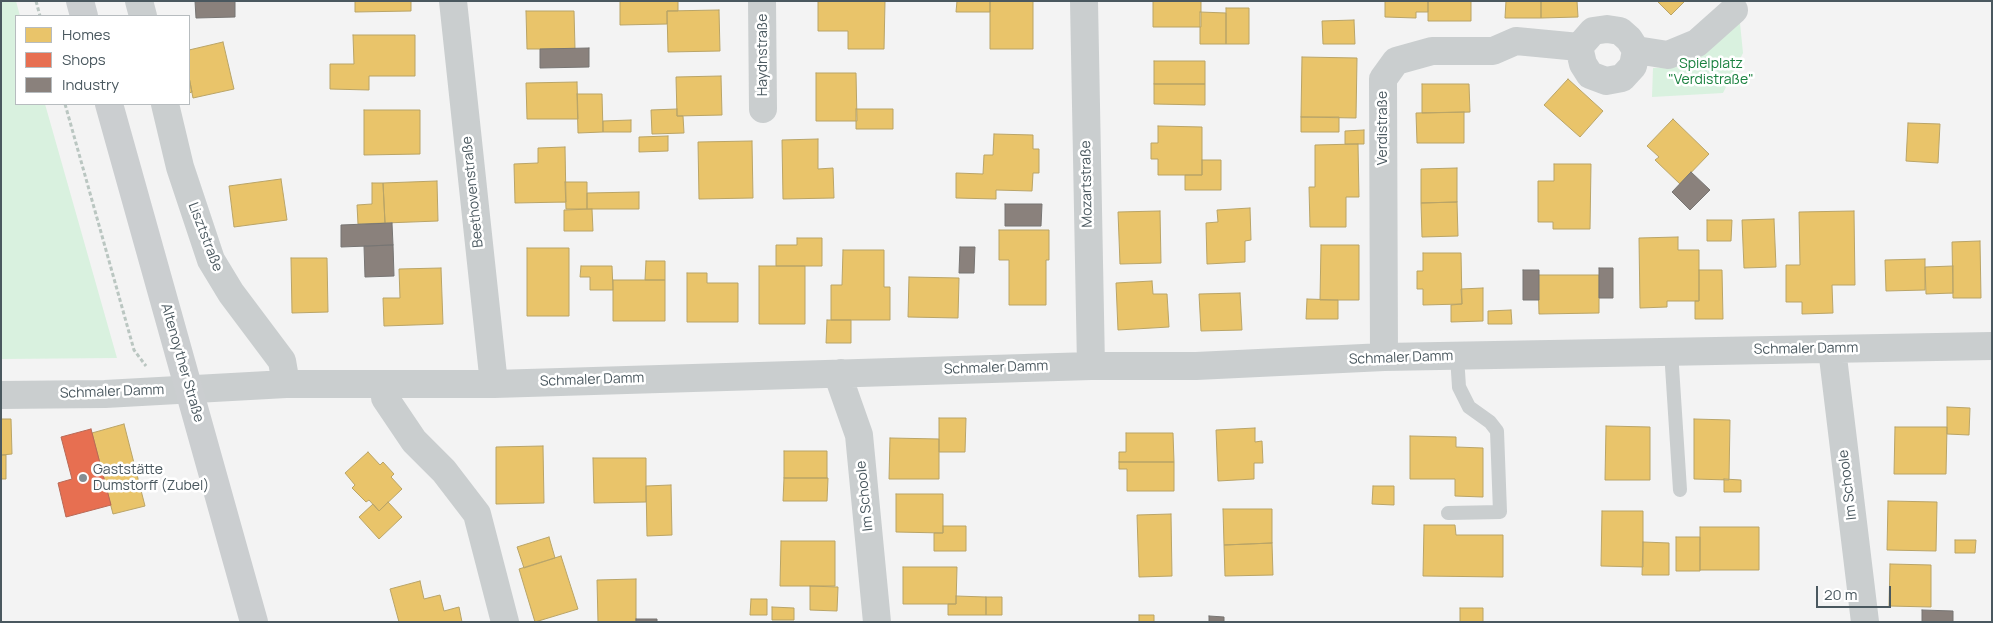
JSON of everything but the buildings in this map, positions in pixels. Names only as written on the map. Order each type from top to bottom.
[{"type":"main road","points":[[80,1],[84,15]]},
{"type":"main road","name":"Altenoyther Straße","points":[[109,105],[177,390],[254,622]]},
{"type":"street","points":[[139,1],[143,15]]},
{"type":"street","name":"Beethovenstraße","points":[[453,1],[494,384]]},
{"type":"street","name":"Haydnstraße","points":[[762,1],[763,108]]},
{"type":"street","name":"Mozartstraße","points":[[1084,1],[1091,366]]},
{"type":"street","points":[[1636,50],[1668,55],[1697,43],[1734,10]]},
{"type":"street","points":[[1607,29],[1620,31],[1629,39],[1636,50],[1633,66],[1622,78],[1606,81],[1590,75],[1583,64],[1579,47],[1593,31],[1607,29]]},
{"type":"street","name":"Verdistraße","points":[[1384,357],[1383,79],[1396,60],[1432,51],[1492,51],[1516,41],[1579,47]]},
{"type":"street","name":"Lisztstraße","points":[[165,105],[180,167],[211,260],[231,293],[282,361],[286,384]]},
{"type":"street","name":"Schmaler Damm","points":[[1,395],[105,394],[286,384],[494,384],[1091,366],[1196,366],[1384,357],[1992,346]]},
{"type":"street","name":"Im Schoole","points":[[1832,348],[1865,622]]},
{"type":"street","name":"Im Schoole","points":[[841,373],[841,384],[859,435],[878,622]]},
{"type":"street","points":[[385,384],[385,398],[414,441],[444,471],[477,514],[505,622]]},
{"type":"lane","points":[[1671,351],[1680,490]]},
{"type":"lane","points":[[1448,513],[1500,512],[1497,431],[1490,422],[1470,407],[1460,387],[1457,356]]},
{"type":"path","points":[[36,1],[40,15]]},
{"type":"path","points":[[65,105],[134,350],[177,390]]},
{"type":"green space","points":[[1,1],[16,1],[20,15],[15,15],[15,105],[45,105],[117,358],[1,359]]},
{"type":"green space","name":"Spielplatz \"Verdistraße\"","points":[[1731,21],[1740,23],[1743,53],[1723,93],[1652,97],[1653,68],[1690,65]]},
{"type":"place","name":"Gaststätte Dumstorff (Zubel)","points":[[83,478]]}]
